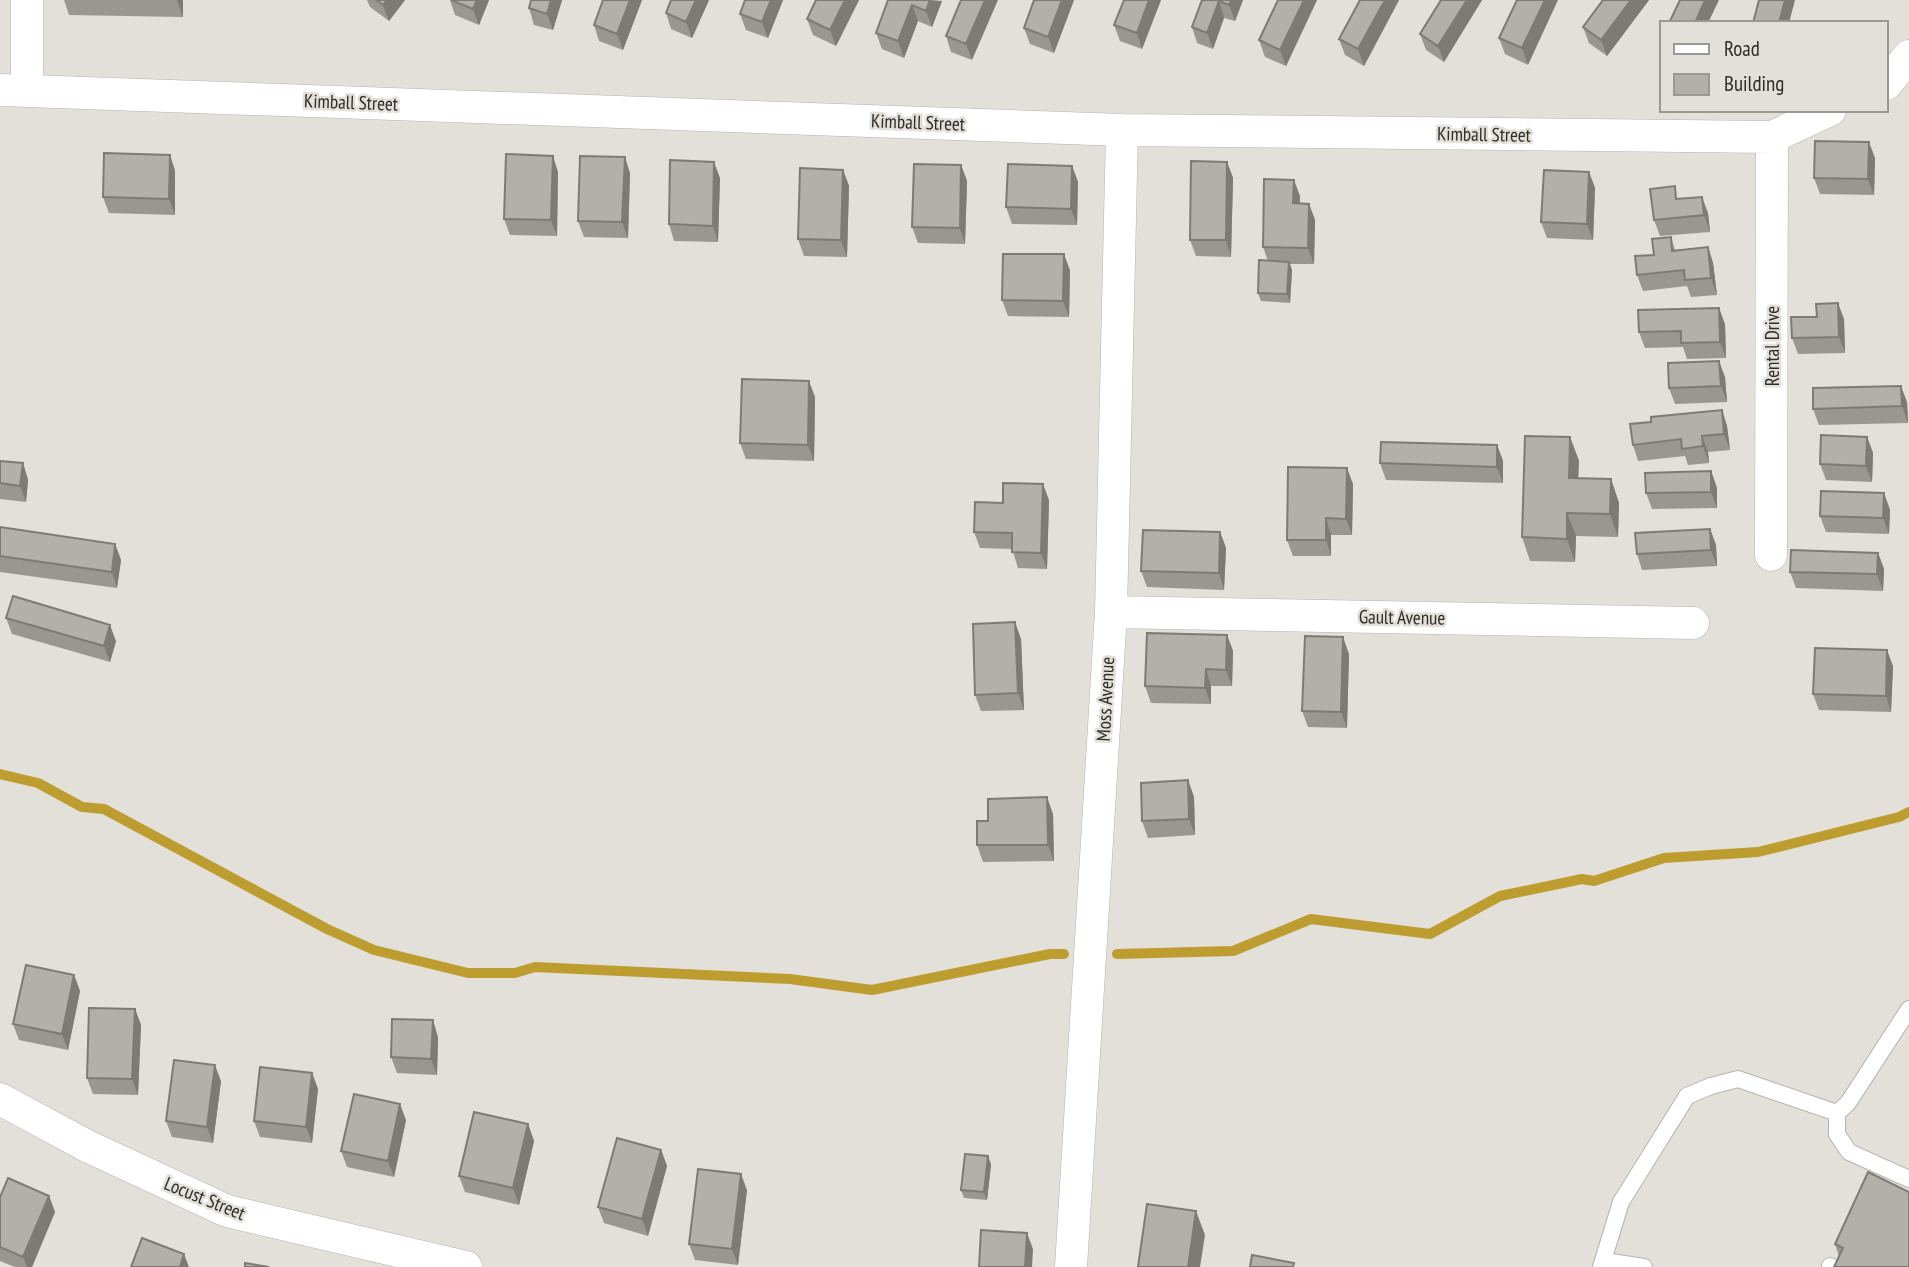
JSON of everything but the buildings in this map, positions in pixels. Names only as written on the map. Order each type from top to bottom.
[{"type":"street","points":[[13,90],[27,0]]},
{"type":"street","points":[[1888,82],[1909,56]]},
{"type":"street","name":"Kimball Street","points":[[13,90],[1122,130],[1772,137],[1826,112]]},
{"type":"street","name":"Moss Avenue","points":[[1072,1267],[1111,612],[1122,130]]},
{"type":"street","name":"Rental Drive","points":[[1771,555],[1772,137]]},
{"type":"street","name":"Gault Avenue","points":[[1111,612],[1693,623]]},
{"type":"street","name":"Locust Street","points":[[0,1100],[87,1146],[227,1211],[466,1267]]},
{"type":"lane","points":[[1909,1009],[1848,1103],[1837,1113],[1837,1134],[1849,1152],[1909,1179]]},
{"type":"lane","points":[[1644,1267],[1602,1264],[1621,1202],[1687,1096],[1738,1079],[1837,1113]]},
{"type":"lane","points":[[1872,1185],[1882,1167]]},
{"type":"waterway","points":[[0,774],[38,783],[82,807],[104,809],[327,929],[374,950],[468,973],[515,973],[535,967],[790,979],[872,990],[1050,954],[1064,954]]},
{"type":"waterway","points":[[1117,954],[1233,951],[1311,919],[1430,934],[1500,896],[1582,879],[1594,881],[1664,858],[1758,852],[1899,817],[1909,812]]}]
